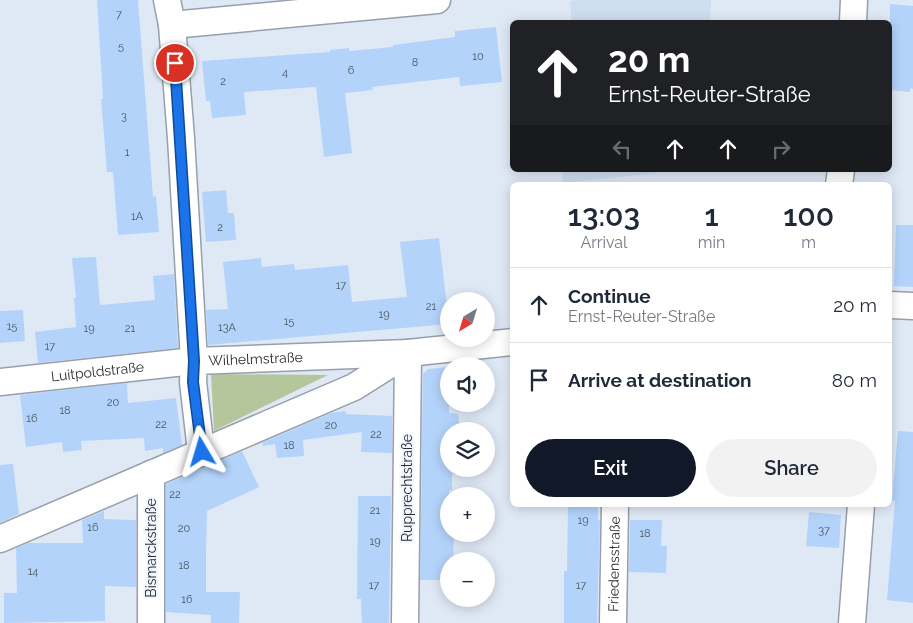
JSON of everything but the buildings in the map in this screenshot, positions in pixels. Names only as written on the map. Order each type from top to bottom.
[{"type":"street","points":[[194,361],[181,138],[169,12],[437,0]]},
{"type":"street","points":[[852,20],[854,0]]},
{"type":"street","points":[[892,305],[913,306]]},
{"type":"street","name":"Wilhelmstraße","points":[[202,452],[193,382],[194,361],[408,353],[510,342]]},
{"type":"street","name":"Wilhelmstraße","points":[[0,539],[354,387],[408,353]]},
{"type":"street","name":"Rupprechtstraße","points":[[405,623],[408,353]]},
{"type":"street","name":"Luitpoldstraße","points":[[0,382],[194,361]]},
{"type":"street","name":"Bismarckstraße","points":[[151,474],[151,623]]},
{"type":"street","name":"Friedensstraße","points":[[613,623],[615,507]]},
{"type":"street","points":[[852,623],[861,507]]},
{"type":"shaded area","points":[[711,0],[710,20],[572,20],[570,1]]},
{"type":"shaded area","points":[[562,172],[656,172],[572,182],[563,182]]},
{"type":"green space","points":[[211,374],[328,375],[214,431]]},
{"type":"route","points":[[175,63],[194,361],[193,382],[202,452]]}]
